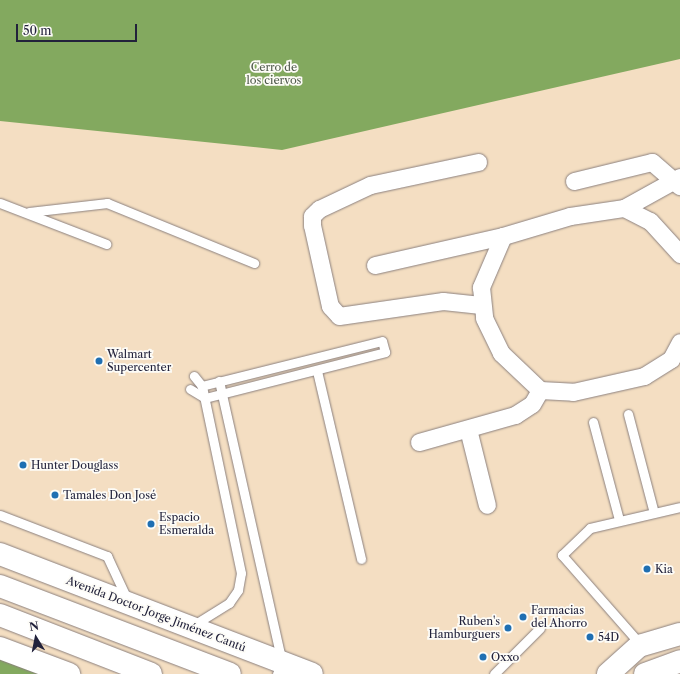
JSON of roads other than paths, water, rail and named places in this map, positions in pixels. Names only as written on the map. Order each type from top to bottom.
[{"type":"main road","name":"Avenida Doctor Jorge Jiménez Cantú","points":[[0,554],[189,628],[280,668],[312,674]]},
{"type":"main road","points":[[0,586],[230,674]]},
{"type":"main road","points":[[0,615],[151,674]]},
{"type":"main road","points":[[608,674],[641,645],[680,634]]},
{"type":"main road","points":[[0,648],[69,674]]},
{"type":"main road","points":[[645,674],[680,661]]},
{"type":"street","points":[[478,162],[370,185],[319,209],[312,216],[312,225],[330,306],[339,316],[443,300],[481,305]]},
{"type":"street","points":[[375,265],[503,236],[570,216],[624,208],[677,181],[652,162],[574,181]]},
{"type":"street","points":[[624,208],[650,221],[680,254]]},
{"type":"street","points":[[503,236],[488,265],[481,305],[501,353],[540,390],[573,392],[644,376],[671,359],[680,342]]},
{"type":"street","points":[[419,442],[468,430],[515,415],[532,404],[540,390]]},
{"type":"street","points":[[468,430],[487,505]]},
{"type":"lane","points":[[0,203],[29,212],[106,244]]},
{"type":"lane","points":[[29,212],[107,203],[254,263]]},
{"type":"lane","points":[[190,389],[205,398],[222,395],[385,352],[382,341],[202,386]]},
{"type":"lane","points":[[317,371],[361,559]]},
{"type":"lane","points":[[189,628],[229,603],[238,590],[241,573],[205,398],[202,386],[194,376]]},
{"type":"lane","points":[[219,382],[280,668]]},
{"type":"lane","points":[[628,414],[654,512]]},
{"type":"lane","points":[[593,422],[619,520]]},
{"type":"lane","points":[[641,645],[562,555],[590,528],[619,520],[680,507]]},
{"type":"lane","points":[[0,515],[107,556],[129,604]]},
{"type":"lane","points":[[494,674],[540,628]]},
{"type":"place","name":"Walmart Supercenter","points":[[99,361]]},
{"type":"place","name":"Hunter Douglass","points":[[23,465]]},
{"type":"place","name":"Tamales Don José","points":[[55,495]]},
{"type":"place","name":"Espacio Esmeralda","points":[[151,524]]},
{"type":"place","name":"Kia","points":[[647,569]]},
{"type":"place","name":"Farmacias del Ahorro","points":[[523,617]]},
{"type":"place","name":"Ruben's Hamburguers","points":[[508,628]]},
{"type":"place","name":"54D","points":[[590,637]]},
{"type":"place","name":"Oxxo","points":[[483,657]]},
{"type":"park label","name":"Cerro de los ciervos","points":[[274,74]]}]
